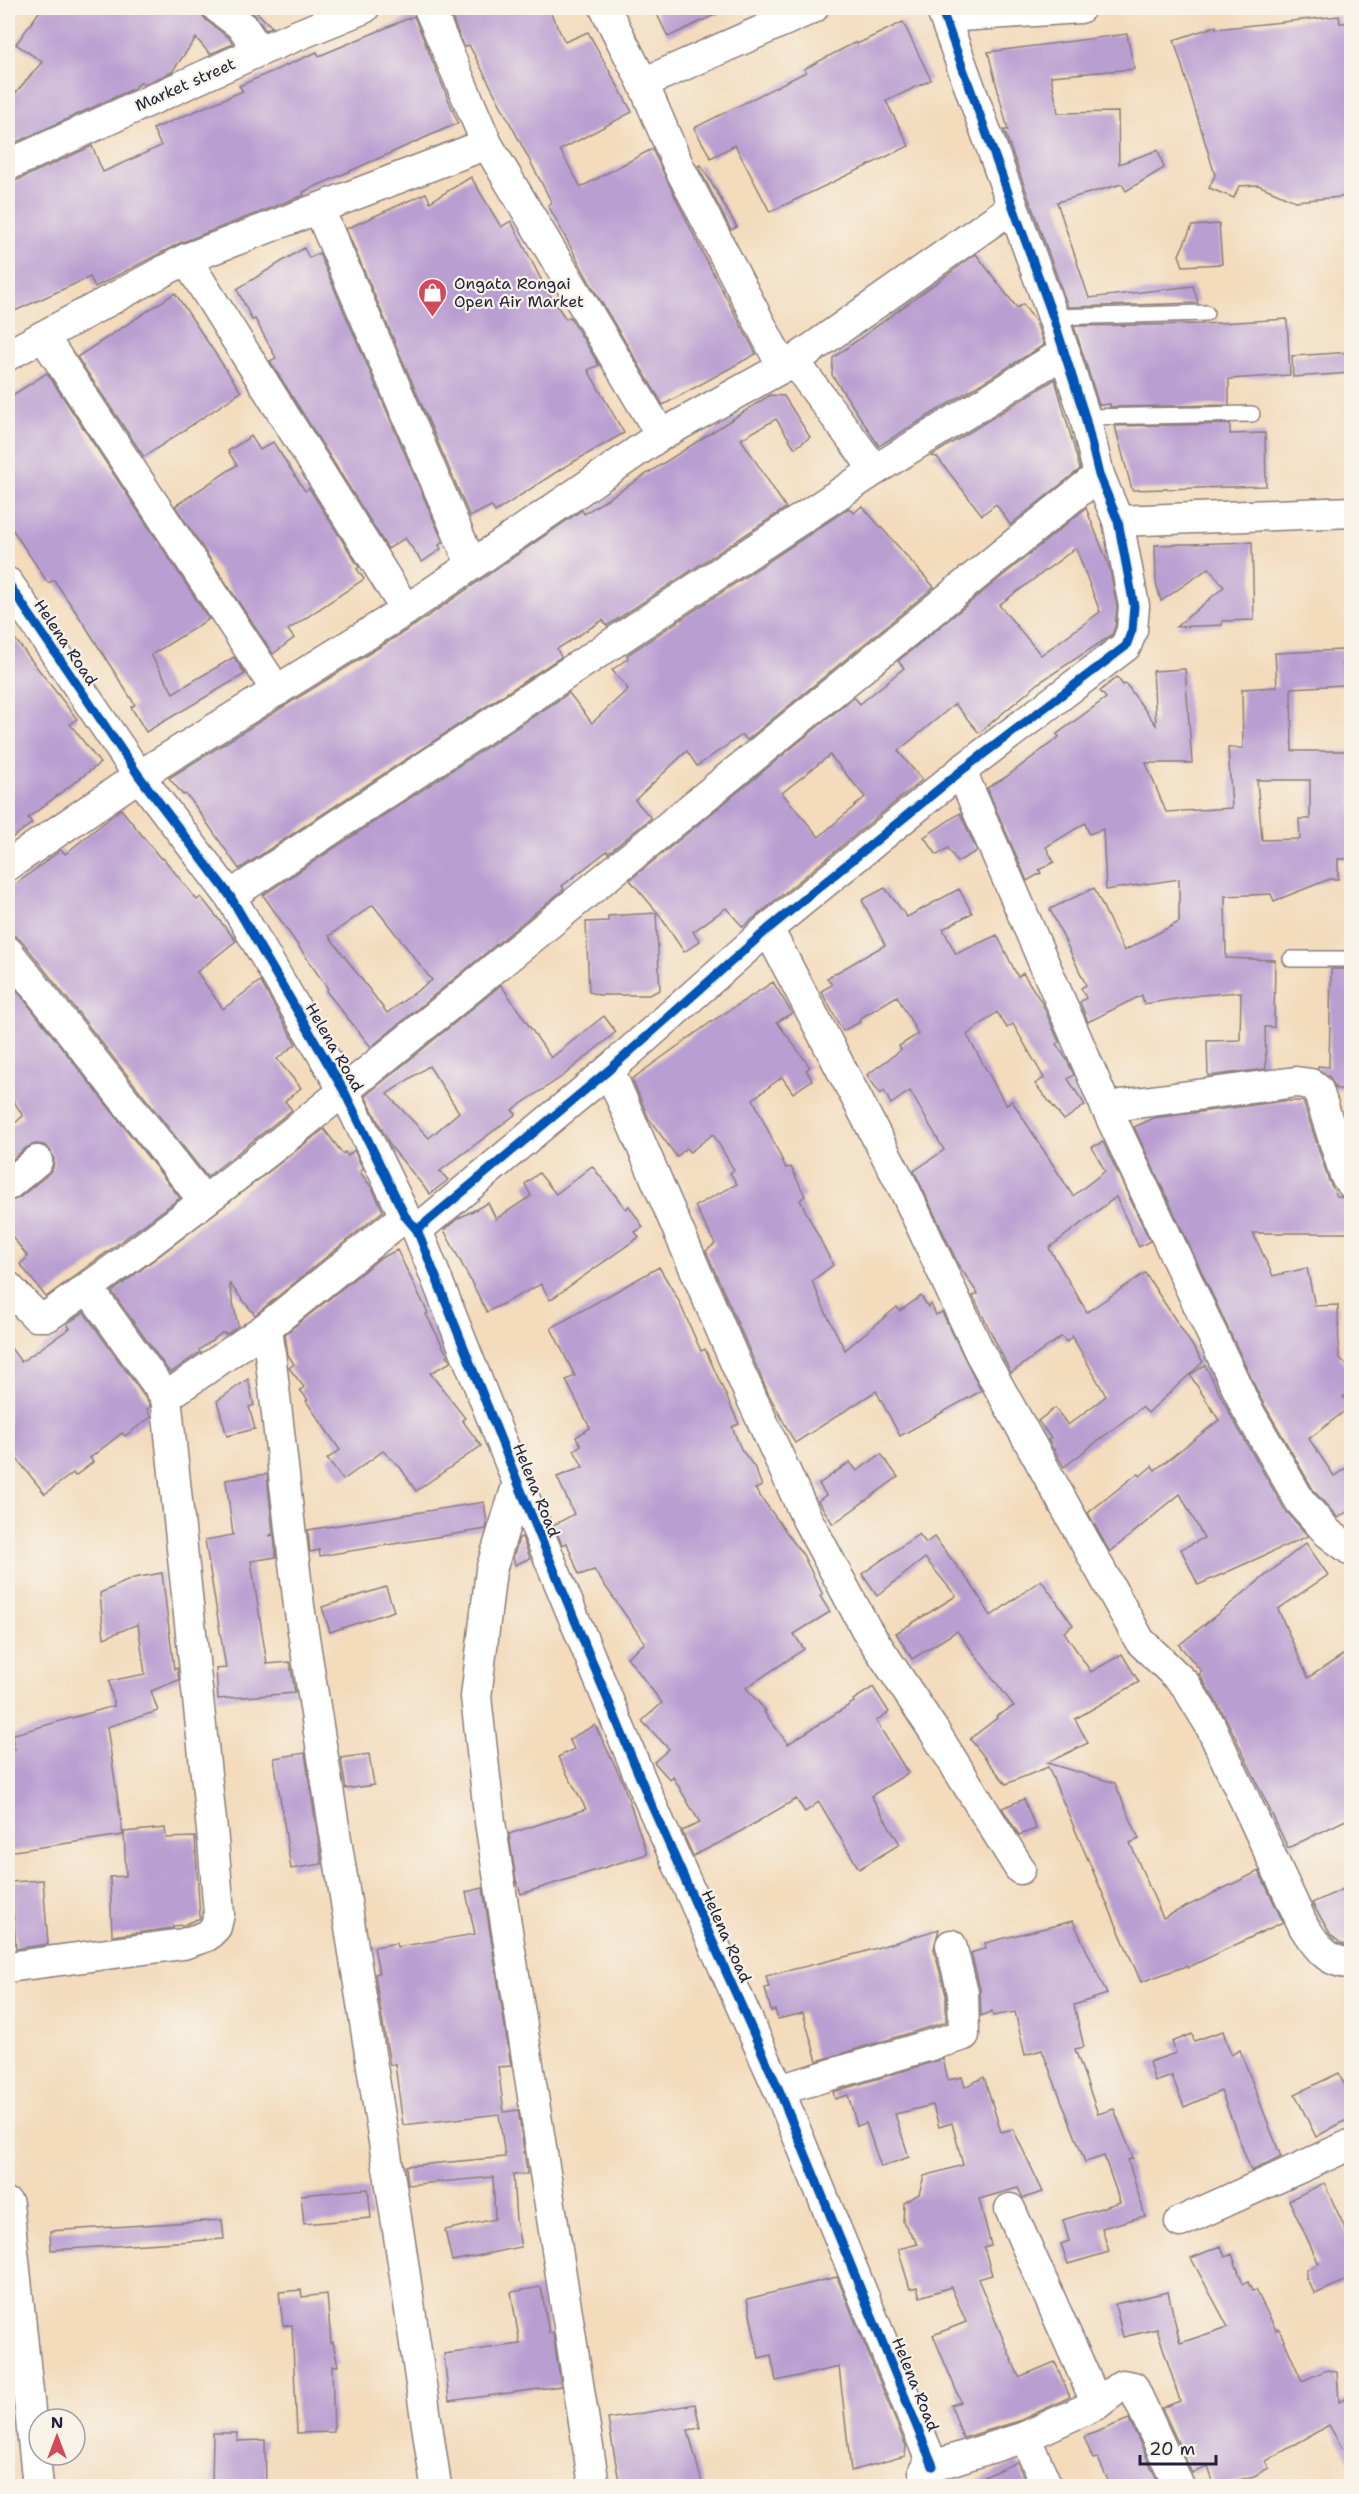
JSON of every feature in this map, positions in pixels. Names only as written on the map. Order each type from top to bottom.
[{"type":"street","points":[[218,8],[242,26],[259,51]]},
{"type":"street","name":"Market street","points":[[8,165],[259,51],[364,8]]},
{"type":"street","points":[[429,8],[487,144],[661,435]]},
{"type":"street","points":[[605,8],[643,82],[678,165],[789,365],[875,470]]},
{"type":"street","points":[[643,82],[813,8]]},
{"type":"street","points":[[166,1397],[411,1223],[609,1070],[768,929],[961,771],[1126,646],[1132,630],[1134,606],[1118,521],[1099,475],[1085,417],[1053,317],[943,12],[1080,8]]},
{"type":"street","points":[[8,355],[186,259],[487,144]]},
{"type":"street","points":[[8,865],[139,777],[406,610],[661,435],[789,365],[1013,207]]},
{"type":"street","points":[[319,209],[471,564]]},
{"type":"street","points":[[186,259],[406,610]]},
{"type":"street","points":[[43,336],[277,691]]},
{"type":"street","points":[[230,896],[875,470],[1065,352]]},
{"type":"street","points":[[8,1287],[36,1316],[41,1317],[48,1316],[88,1288],[345,1091],[1099,475]]},
{"type":"street","points":[[1118,521],[1352,512]]},
{"type":"street","name":"Helena Road","points":[[8,583],[139,777],[230,896],[345,1091],[411,1223],[651,1804],[779,2090],[930,2476]]},
{"type":"street","points":[[961,771],[1106,1107],[1246,1407],[1300,1501],[1328,1533],[1352,1551]]},
{"type":"street","points":[[768,929],[906,1193],[980,1353],[1140,1641],[1185,1684],[1210,1725],[1304,1927],[1320,1951],[1344,1963],[1352,1963]]},
{"type":"street","points":[[8,952],[204,1201]]},
{"type":"street","points":[[609,1070],[731,1353],[807,1520],[866,1629],[934,1731],[1020,1869]]},
{"type":"street","points":[[1106,1107],[1296,1082],[1311,1084],[1318,1090],[1345,1175],[1352,1184]]},
{"type":"street","points":[[8,1185],[37,1161]]},
{"type":"street","points":[[8,1967],[183,1944],[207,1936],[216,1927],[219,1914],[166,1397],[88,1288]]},
{"type":"street","points":[[267,1327],[299,1606],[436,2487]]},
{"type":"street","points":[[518,1483],[491,1570],[477,1697],[490,1822],[593,2479]]},
{"type":"street","points":[[779,2090],[964,2035],[963,1993],[951,1945]]},
{"type":"street","points":[[1180,2222],[1352,2144]]},
{"type":"street","points":[[8,2204],[38,2487]]},
{"type":"street","points":[[1010,2209],[1097,2404]]},
{"type":"street","points":[[930,2476],[1097,2404],[1122,2385],[1133,2387],[1179,2487]]},
{"type":"street","points":[[1025,2437],[1047,2487]]},
{"type":"lane","points":[[1053,317],[1206,313]]},
{"type":"lane","points":[[1085,417],[1252,414]]},
{"type":"lane","points":[[1291,959],[1352,959]]},
{"type":"building","points":[[42,8],[201,8],[202,15],[207,21],[229,38],[233,44],[210,54],[196,38],[172,72],[143,85],[141,82],[133,89],[8,146],[8,102],[42,62],[16,44]]},
{"type":"building","points":[[246,8],[252,8],[272,27],[265,30],[256,16]]},
{"type":"building","points":[[448,8],[548,8],[565,42],[588,32],[632,112],[560,150],[581,187],[652,149],[702,252],[756,354],[663,405],[590,283],[548,205],[552,203],[469,45],[464,47]]},
{"type":"building","points":[[654,8],[729,8],[668,37]]},
{"type":"building","points":[[414,16],[458,123],[303,192],[304,195],[180,243],[95,287],[90,277],[8,314],[8,182],[15,181],[92,146],[103,172],[161,146],[153,129],[243,91],[239,86],[317,52],[319,56]]},
{"type":"building","points":[[1339,16],[1340,23],[1352,23],[1352,196],[1295,201],[1258,185],[1239,186],[1234,198],[1209,188],[1215,175],[1174,40],[1216,26],[1216,29]]},
{"type":"building","points":[[903,22],[931,80],[886,101],[909,146],[770,212],[735,145],[711,158],[694,128],[806,72],[804,69],[856,42],[857,44]]},
{"type":"building","points":[[1127,34],[1134,69],[1051,76],[1058,113],[1118,112],[1119,164],[1158,150],[1164,168],[1126,191],[1122,184],[1057,202],[1089,298],[1193,286],[1198,303],[1068,307],[1004,130],[1008,130],[988,52]]},
{"type":"building","points":[[701,165],[737,227],[731,230],[698,166]]},
{"type":"building","points":[[471,177],[501,227],[511,221],[547,291],[566,319],[570,317],[599,365],[588,370],[624,433],[561,469],[495,512],[491,506],[470,517],[346,229],[426,193],[430,202]]},
{"type":"building","points":[[1219,224],[1222,264],[1183,266],[1179,255],[1192,226]]},
{"type":"building","points":[[304,248],[309,258],[319,253],[443,542],[439,545],[441,549],[422,562],[405,538],[388,549],[270,361],[276,358],[255,319],[252,320],[237,289]]},
{"type":"building","points":[[976,254],[1017,308],[1023,304],[1036,322],[1044,345],[879,446],[832,375],[833,358]]},
{"type":"building","points":[[175,293],[241,392],[144,457],[77,357]]},
{"type":"building","points":[[1287,319],[1290,375],[1229,379],[1229,405],[1110,407],[1110,404],[1099,405],[1074,326],[1203,324]]},
{"type":"building","points":[[1352,352],[1352,373],[1293,377],[1292,356]]},
{"type":"building","points":[[47,373],[209,619],[151,655],[173,693],[234,657],[245,674],[146,732],[131,707],[135,705],[86,627],[54,580],[48,583],[8,523],[8,398]]},
{"type":"building","points":[[1055,379],[1080,469],[1010,525],[996,504],[982,515],[937,457],[931,456]]},
{"type":"building","points":[[770,395],[784,396],[810,437],[795,448],[776,419],[741,439],[786,508],[607,626],[603,620],[557,649],[561,657],[244,866],[239,869],[191,800],[185,794],[183,795],[169,778],[415,625],[582,510],[584,514]]},
{"type":"building","points":[[1230,424],[1230,434],[1265,433],[1266,486],[1132,490],[1115,426]]},
{"type":"building","points":[[251,436],[260,450],[273,442],[305,491],[309,488],[359,567],[357,569],[364,579],[288,630],[294,638],[273,654],[175,506],[237,465],[228,451]]},
{"type":"building","points":[[862,506],[934,587],[747,740],[742,735],[697,766],[687,751],[635,800],[651,818],[562,886],[564,889],[371,1047],[326,991],[328,989],[263,895],[569,693],[592,723],[628,689],[612,670],[628,658],[627,655],[849,508],[854,513]],"holes":[[[373,905],[432,980],[387,1013],[329,936]]]},
{"type":"building","points":[[1086,508],[1109,566],[1117,607],[1112,635],[1040,682],[979,733],[955,704],[898,751],[922,780],[743,927],[726,908],[693,932],[700,941],[684,952],[658,913],[630,880],[854,697],[860,704],[904,668],[898,661]],"holes":[[[1076,548],[1100,612],[1041,655],[999,605]],[[830,755],[865,797],[819,837],[782,793]]]},
{"type":"building","points":[[1252,542],[1254,620],[1222,621],[1222,625],[1176,627],[1224,587],[1209,568],[1161,601],[1156,583],[1155,545]]},
{"type":"building","points":[[8,630],[77,719],[70,724],[100,763],[28,818],[32,823],[8,841]]},
{"type":"building","points":[[1342,650],[1344,685],[1291,688],[1292,751],[1352,751],[1352,859],[1338,859],[1338,879],[1330,879],[1274,901],[1271,894],[1225,896],[1226,958],[1275,960],[1274,1027],[1265,1027],[1266,1069],[1208,1076],[1207,1041],[1240,1040],[1241,992],[1201,995],[1144,1004],[1142,995],[1088,1022],[1080,1002],[1086,998],[1081,988],[1086,985],[1050,909],[1094,888],[1124,951],[1179,922],[1179,879],[1106,890],[1103,829],[1089,834],[1085,823],[1046,847],[1054,862],[1039,870],[1041,873],[1027,881],[987,788],[1006,777],[1059,737],[1057,734],[1106,698],[1100,691],[1117,677],[1123,685],[1126,684],[1156,725],[1153,671],[1185,669],[1192,763],[1146,763],[1166,812],[1232,808],[1228,748],[1243,748],[1242,689],[1277,687],[1275,653]],"holes":[[[1257,780],[1310,780],[1310,819],[1299,819],[1300,839],[1262,840]]]},
{"type":"building","points":[[121,809],[161,859],[163,858],[197,900],[201,897],[236,941],[197,972],[223,1009],[260,981],[296,1044],[277,1059],[301,1088],[285,1101],[292,1110],[207,1177],[22,941],[15,936],[8,935],[8,890],[61,850],[65,854]]},
{"type":"building","points":[[960,813],[977,851],[957,862],[948,848],[937,855],[924,837]]},
{"type":"building","points":[[885,888],[907,917],[959,889],[972,913],[943,929],[956,954],[997,935],[1018,977],[1023,973],[1042,1003],[1059,1042],[1056,1044],[1074,1075],[1068,1079],[1085,1105],[1064,1120],[1035,1084],[1044,1078],[1013,1024],[1007,1028],[997,1012],[967,1035],[1006,1105],[1012,1101],[1073,1196],[1105,1171],[1092,1147],[1103,1142],[1150,1241],[1139,1247],[1116,1197],[1049,1248],[1087,1312],[1145,1273],[1203,1362],[1148,1413],[1142,1407],[1064,1467],[1048,1440],[1051,1438],[1038,1421],[1055,1408],[1068,1425],[1106,1396],[1072,1336],[1067,1342],[1061,1337],[1011,1373],[973,1296],[978,1294],[959,1266],[914,1171],[944,1150],[910,1091],[891,1104],[884,1091],[880,1094],[867,1075],[901,1050],[899,1046],[918,1034],[897,996],[843,1031],[821,991],[832,985],[827,978],[885,945],[862,900]]},
{"type":"building","points":[[656,913],[660,990],[649,995],[599,995],[589,992],[586,922],[608,921],[608,916]]},
{"type":"building","points":[[1331,969],[1352,969],[1352,1089],[1336,1089],[1330,1077],[1318,1069],[1318,1066],[1329,1067]]},
{"type":"building","points":[[8,979],[180,1198],[46,1297],[20,1264],[28,1257],[8,1231],[8,1202],[19,1198],[48,1174],[53,1168],[54,1159],[50,1150],[44,1145],[35,1144],[26,1148],[8,1163],[8,1129],[23,1116],[8,1092]]},
{"type":"building","points":[[773,982],[792,1013],[777,1022],[810,1067],[806,1070],[812,1080],[793,1093],[782,1077],[753,1099],[786,1168],[791,1167],[805,1196],[800,1200],[833,1265],[812,1281],[827,1315],[845,1350],[897,1307],[900,1311],[921,1296],[928,1307],[931,1304],[936,1315],[942,1312],[981,1391],[900,1436],[876,1391],[795,1443],[768,1393],[706,1251],[715,1244],[695,1206],[737,1184],[730,1173],[734,1170],[713,1134],[690,1152],[686,1148],[677,1157],[649,1119],[632,1079],[711,1022]]},
{"type":"building","points":[[501,985],[551,1058],[604,1016],[616,1032],[563,1076],[512,1110],[516,1114],[440,1171],[448,1180],[430,1194],[391,1147],[365,1096]],"holes":[[[429,1066],[459,1112],[429,1138],[387,1094]]]},
{"type":"building","points":[[1284,1101],[1303,1101],[1329,1181],[1337,1196],[1352,1201],[1352,1233],[1253,1233],[1273,1276],[1307,1268],[1315,1306],[1338,1305],[1339,1357],[1352,1371],[1352,1390],[1343,1397],[1351,1406],[1309,1439],[1334,1476],[1352,1464],[1352,1508],[1338,1518],[1314,1491],[1261,1399],[1134,1127],[1154,1118]]},
{"type":"building","points":[[324,1129],[343,1154],[345,1152],[348,1156],[354,1150],[363,1169],[360,1172],[372,1188],[383,1211],[255,1315],[229,1283],[238,1326],[227,1334],[222,1333],[170,1373],[112,1292]]},
{"type":"building","points":[[592,1166],[626,1209],[629,1206],[643,1227],[635,1232],[639,1237],[550,1300],[541,1284],[487,1312],[444,1230],[457,1219],[488,1203],[496,1219],[531,1196],[525,1184],[539,1173],[556,1194]]},
{"type":"building","points":[[397,1250],[451,1362],[430,1373],[465,1418],[462,1420],[481,1446],[416,1491],[400,1467],[383,1451],[343,1480],[327,1459],[340,1450],[306,1401],[308,1400],[300,1390],[304,1387],[289,1368],[294,1364],[288,1355],[285,1334],[379,1259]]},
{"type":"building","points":[[659,1267],[678,1299],[701,1351],[705,1349],[739,1424],[732,1427],[741,1449],[755,1468],[762,1486],[755,1489],[803,1555],[823,1595],[820,1596],[830,1612],[794,1634],[804,1649],[746,1688],[766,1711],[764,1712],[788,1744],[854,1702],[853,1700],[873,1687],[889,1712],[876,1721],[908,1773],[871,1796],[900,1844],[859,1869],[819,1802],[805,1812],[796,1799],[693,1856],[682,1831],[700,1823],[673,1777],[670,1780],[654,1762],[669,1749],[642,1721],[662,1703],[627,1657],[645,1643],[594,1570],[579,1575],[567,1543],[562,1545],[554,1525],[574,1514],[557,1477],[583,1467],[574,1450],[581,1445],[576,1437],[590,1428],[566,1380],[575,1376],[551,1328]]},
{"type":"building","points":[[84,1312],[149,1403],[150,1407],[147,1409],[151,1417],[125,1436],[122,1433],[90,1458],[93,1462],[75,1476],[73,1473],[45,1494],[8,1448],[8,1344],[21,1362],[70,1328],[67,1324]]},
{"type":"building","points":[[1205,1365],[1231,1416],[1285,1510],[1308,1536],[1198,1585],[1181,1549],[1204,1538],[1180,1494],[1110,1552],[1088,1513],[1138,1473],[1140,1476],[1152,1466],[1155,1470],[1219,1420],[1190,1375]]},
{"type":"building","points":[[248,1379],[254,1405],[249,1407],[255,1429],[227,1436],[217,1401]]},
{"type":"building","points":[[881,1454],[898,1477],[833,1524],[818,1501],[826,1495],[819,1484],[850,1462],[857,1471]]},
{"type":"building","points":[[267,1474],[273,1533],[269,1536],[274,1535],[276,1557],[251,1561],[267,1664],[290,1662],[295,1693],[218,1699],[216,1669],[226,1668],[205,1540],[233,1535],[226,1480]]},
{"type":"building","points":[[484,1502],[486,1529],[320,1556],[319,1550],[310,1552],[308,1530]]},
{"type":"building","points":[[919,1534],[926,1543],[934,1537],[971,1584],[991,1616],[1041,1580],[1073,1625],[1064,1632],[1091,1672],[1122,1654],[1139,1682],[1075,1719],[1088,1743],[1047,1763],[1115,1783],[1139,1839],[1130,1843],[1163,1918],[1259,1871],[1283,1922],[1187,1968],[1186,1966],[1141,1982],[1048,1767],[1006,1784],[970,1739],[997,1718],[996,1716],[1014,1706],[957,1631],[912,1659],[896,1633],[956,1596],[925,1558],[877,1596],[862,1574]]},
{"type":"building","points":[[522,1537],[530,1558],[515,1565],[513,1558],[519,1538]]},
{"type":"building","points":[[1306,1543],[1328,1575],[1278,1609],[1308,1678],[1352,1649],[1352,1817],[1288,1848],[1226,1718],[1199,1674],[1202,1672],[1179,1645]]},
{"type":"building","points":[[162,1573],[174,1669],[177,1668],[179,1680],[151,1691],[158,1711],[107,1727],[123,1835],[8,1852],[8,1750],[15,1749],[11,1735],[114,1706],[109,1681],[145,1674],[138,1624],[104,1638],[100,1593],[134,1578]]},
{"type":"building","points":[[386,1587],[394,1611],[330,1632],[322,1607]]},
{"type":"building","points":[[595,1725],[622,1780],[647,1854],[521,1894],[516,1880],[509,1834],[586,1809],[558,1757],[574,1749],[569,1739]]},
{"type":"building","points":[[305,1753],[322,1864],[291,1869],[274,1758]]},
{"type":"building","points":[[369,1754],[374,1785],[346,1789],[341,1758]]},
{"type":"building","points":[[1024,1799],[1036,1829],[1019,1835],[1002,1808]]},
{"type":"building","points":[[165,1828],[166,1838],[195,1837],[200,1918],[184,1925],[173,1926],[173,1928],[112,1936],[110,1877],[126,1876],[124,1832]]},
{"type":"building","points":[[43,1880],[48,1944],[16,1949],[11,1882]]},
{"type":"building","points":[[1352,1885],[1352,1946],[1342,1944],[1331,1935],[1312,1903]]},
{"type":"building","points":[[483,1888],[511,2066],[498,2067],[504,2112],[518,2110],[527,2174],[513,2175],[516,2221],[521,2247],[452,2261],[445,2230],[495,2219],[493,2177],[408,2185],[406,2166],[505,2157],[499,2114],[403,2125],[395,2064],[390,2065],[381,2012],[375,1974],[379,1973],[374,1947],[396,1943],[397,1947],[475,1934],[466,1892]]},
{"type":"building","points":[[1073,1921],[1107,1994],[1074,2005],[1084,2047],[1075,2049],[1098,2114],[1114,2109],[1133,2158],[1128,2160],[1145,2216],[1102,2228],[1109,2252],[1068,2264],[1061,2244],[1069,2241],[1063,2220],[1120,2202],[1104,2156],[1085,2162],[1042,2050],[1025,2055],[1015,2012],[993,2016],[992,2011],[981,2016],[980,1989],[971,1953],[986,1948],[985,1943]]},
{"type":"building","points":[[939,1929],[934,1949],[946,1995],[946,2022],[817,2061],[803,2013],[778,2019],[775,2010],[771,2011],[765,1988],[769,1987],[766,1976],[860,1953]]},
{"type":"building","points":[[1223,2031],[1231,2055],[1240,2050],[1281,2157],[1251,2171],[1221,2091],[1184,2107],[1172,2076],[1155,2082],[1149,2062],[1176,2053],[1172,2042],[1192,2034],[1194,2041]]},
{"type":"building","points":[[943,2059],[948,2080],[962,2077],[965,2087],[984,2077],[1001,2132],[1013,2129],[1043,2192],[1023,2198],[1018,2188],[979,2199],[991,2245],[984,2247],[992,2275],[978,2279],[1019,2377],[1055,2362],[1070,2397],[1019,2421],[963,2438],[951,2405],[961,2402],[933,2335],[966,2322],[951,2287],[920,2297],[917,2287],[910,2289],[898,2249],[918,2244],[903,2222],[904,2203],[919,2194],[924,2176],[963,2165],[952,2123],[939,2127],[933,2105],[895,2114],[909,2157],[881,2167],[866,2123],[857,2126],[848,2095],[835,2099],[833,2092]]},
{"type":"building","points":[[1339,2073],[1352,2101],[1352,2117],[1316,2137],[1295,2094]]},
{"type":"building","points":[[1324,2183],[1352,2243],[1352,2278],[1315,2294],[1306,2278],[1306,2270],[1319,2264],[1289,2200]]},
{"type":"building","points":[[368,2189],[371,2218],[304,2224],[301,2195]]},
{"type":"building","points":[[222,2220],[224,2239],[51,2250],[50,2231]]},
{"type":"building","points":[[1221,2246],[1225,2257],[1232,2254],[1243,2284],[1248,2282],[1252,2291],[1256,2290],[1276,2330],[1279,2329],[1302,2381],[1327,2370],[1337,2372],[1339,2402],[1352,2396],[1352,2465],[1329,2425],[1266,2461],[1269,2468],[1254,2476],[1215,2487],[1208,2467],[1192,2473],[1162,2408],[1180,2401],[1157,2329],[1123,2337],[1115,2304],[1168,2292],[1180,2343],[1228,2327],[1191,2258]]},
{"type":"building","points":[[837,2277],[906,2446],[905,2456],[851,2471],[839,2367],[776,2381],[771,2355],[759,2358],[747,2299]]},
{"type":"building","points":[[541,2287],[549,2333],[553,2333],[561,2386],[449,2401],[444,2354],[520,2344],[511,2292]]},
{"type":"building","points":[[301,2290],[302,2297],[327,2294],[331,2343],[333,2342],[338,2366],[332,2366],[334,2432],[297,2433],[292,2325],[283,2326],[279,2292]]},
{"type":"building","points":[[695,2404],[700,2428],[688,2430],[703,2487],[620,2487],[608,2419]]},
{"type":"building","points":[[1129,2419],[1160,2486],[1111,2487],[1098,2458],[1093,2459],[1084,2437]]},
{"type":"building","points":[[213,2433],[237,2433],[237,2441],[265,2440],[266,2486],[212,2486]]},
{"type":"building","points":[[1017,2462],[1028,2487],[962,2487]]},
{"type":"cycle path","points":[[417,1230],[609,1070],[768,929],[961,771],[1126,646],[1132,630],[1134,606],[1118,521],[1099,475],[1085,417],[1053,317],[941,8]]},
{"type":"cycle path","points":[[8,583],[139,776],[230,896],[344,1091],[405,1216],[417,1230],[518,1483],[651,1804],[779,2090],[933,2466]]},
{"type":"place","name":"Ongata Rongai Open Air Market","points":[[433,318]]}]
